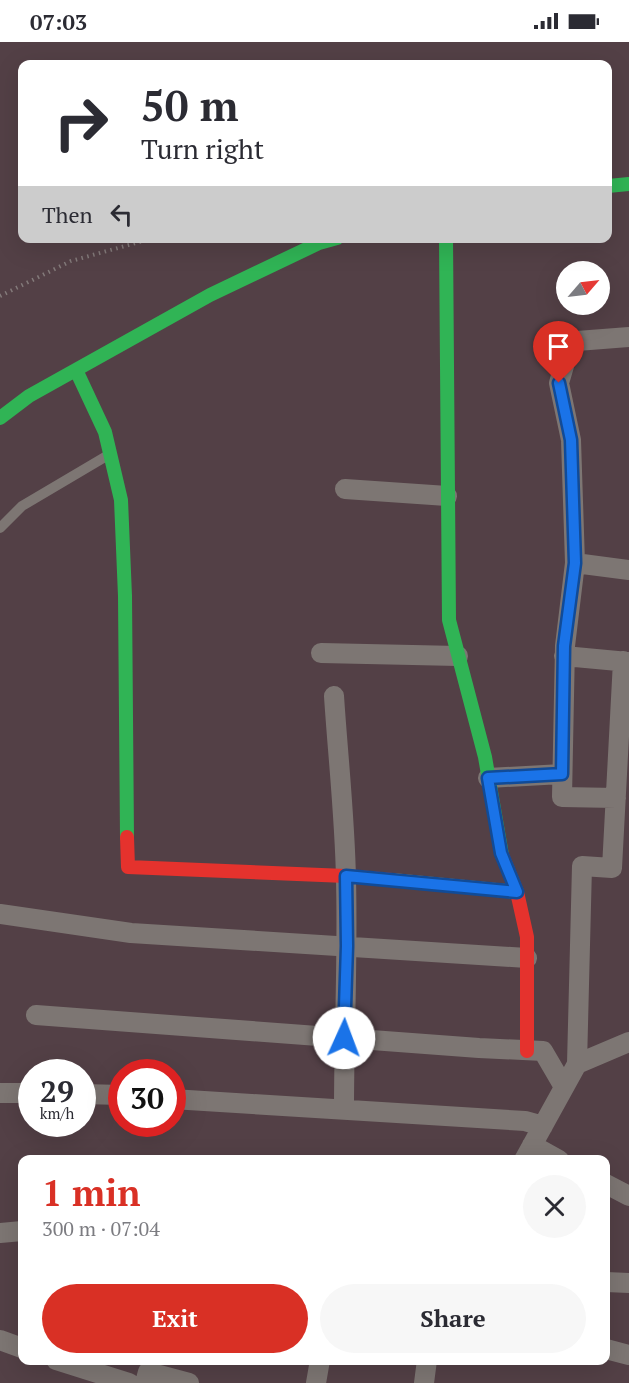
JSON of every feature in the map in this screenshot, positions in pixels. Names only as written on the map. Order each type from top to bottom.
[{"type":"street","points":[[612,186],[629,184]]},
{"type":"street","points":[[0,417],[29,396],[210,295],[319,243]]},
{"type":"street","points":[[446,243],[449,620],[485,757],[501,853],[517,892],[526,937],[527,1051]]},
{"type":"street","points":[[616,798],[562,797],[564,656],[575,563],[571,440],[559,383],[566,359],[564,342],[629,337]]},
{"type":"street","points":[[76,370],[105,432],[121,500],[125,596],[128,867],[346,876],[517,892]]},
{"type":"street","points":[[345,489],[447,496]]},
{"type":"street","points":[[575,563],[629,570]]},
{"type":"street","points":[[321,653],[458,656]]},
{"type":"street","points":[[528,1152],[577,1064],[582,866],[612,868],[626,661],[564,656]]},
{"type":"street","points":[[334,696],[346,876],[344,1109]]},
{"type":"street","points":[[488,778],[562,774]]},
{"type":"street","points":[[0,914],[131,933],[526,958]]},
{"type":"street","points":[[36,1015],[543,1051],[564,1087]]},
{"type":"street","points":[[577,1064],[629,1042]]},
{"type":"street","points":[[0,1093],[18,1093]]},
{"type":"street","points":[[186,1100],[525,1121],[543,1126]]},
{"type":"street","points":[[610,1186],[629,1196]]},
{"type":"street","points":[[0,1233],[18,1231]]},
{"type":"street","points":[[610,1282],[629,1283]]},
{"type":"street","points":[[0,1340],[18,1347]]},
{"type":"street","points":[[610,1350],[629,1354]]},
{"type":"street","points":[[316,1383],[319,1365]]},
{"type":"street","points":[[424,1383],[426,1365]]},
{"type":"street","points":[[66,1370],[129,1383]]},
{"type":"street","points":[[145,1383],[148,1372],[189,1383]]},
{"type":"lane","points":[[0,528],[22,506],[110,454]]},
{"type":"path","points":[[0,296],[71,261],[136,243]]},
{"type":"traffic: fast","points":[[612,186],[629,184]]},
{"type":"traffic: fast","points":[[0,418],[29,396],[210,295],[319,243]]},
{"type":"traffic: fast","points":[[446,243],[449,620],[485,757],[502,855]]},
{"type":"traffic: fast","points":[[76,370],[105,432],[121,500],[125,596],[127,837]]},
{"type":"traffic: slow","points":[[392,880],[517,892]]},
{"type":"traffic: jam","points":[[127,837],[128,867],[392,880]]},
{"type":"traffic: jam","points":[[502,855],[517,892],[527,937],[527,1051]]},
{"type":"route","points":[[344,1038],[347,946],[346,876],[517,892],[501,853],[488,778],[562,774],[564,646],[575,563],[571,440],[559,383]]}]
